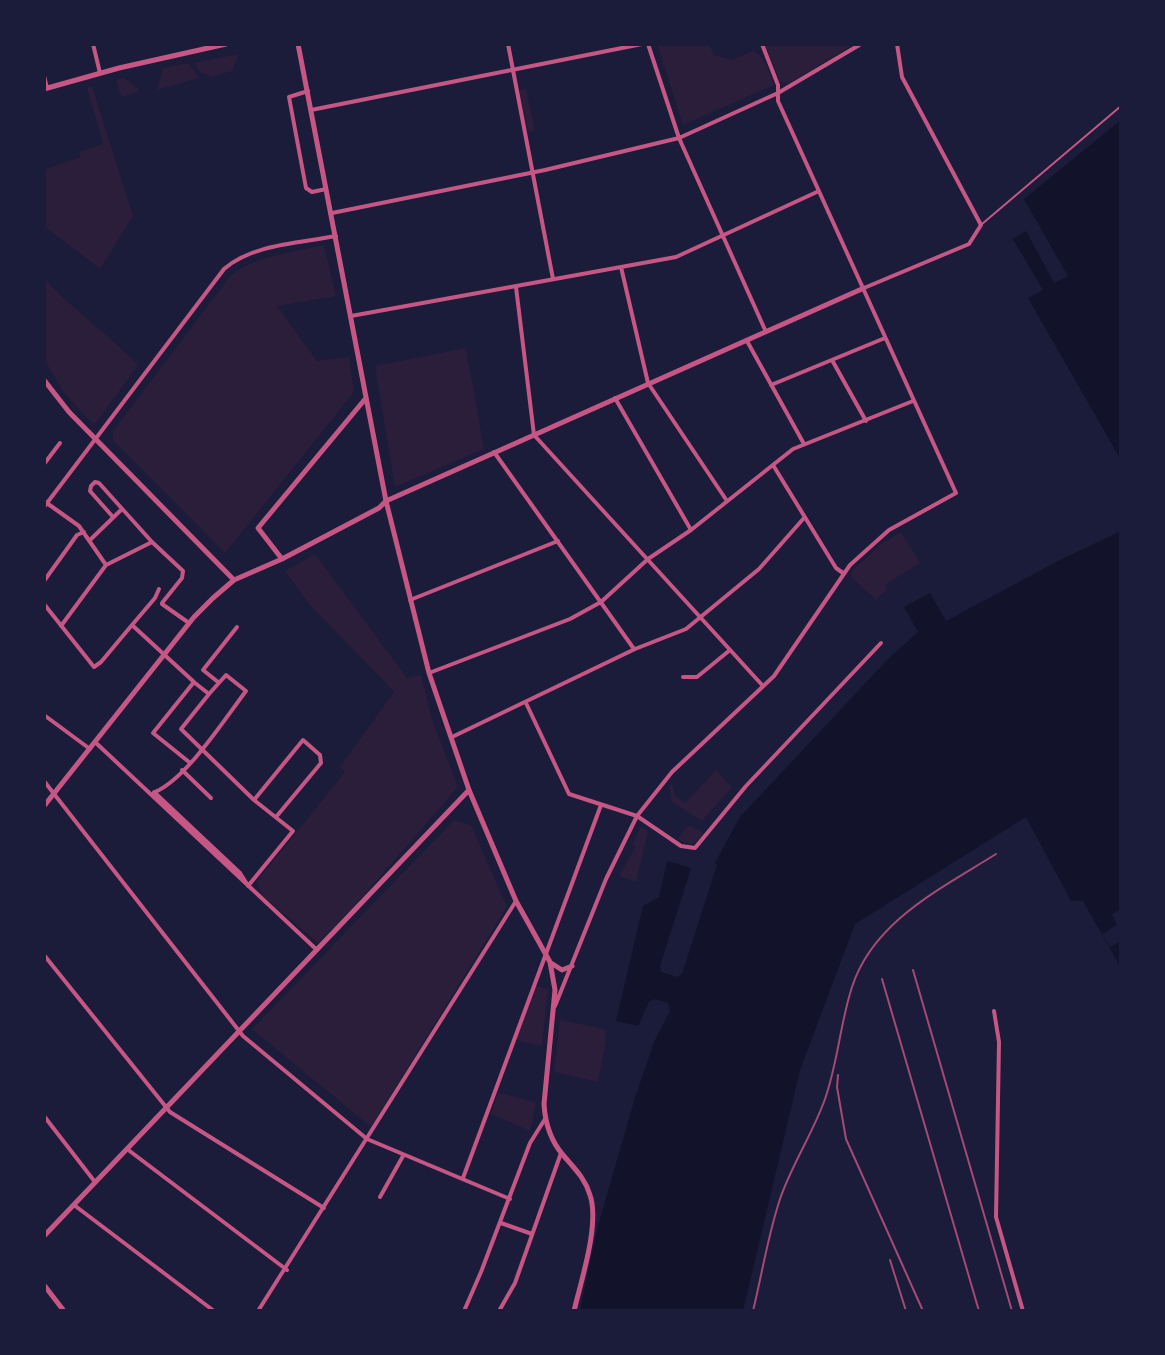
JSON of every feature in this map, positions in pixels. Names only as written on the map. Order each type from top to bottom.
[{"type":"street","points":[[93,44],[100,73]]},
{"type":"street","points":[[44,76],[45,89],[226,44]]},
{"type":"street","points":[[298,44],[386,501],[429,673],[469,790],[516,901],[546,952],[554,975],[545,1119],[561,1153],[576,1168],[592,1198],[592,1221],[574,1311]]},
{"type":"street","points":[[508,44],[553,279]]},
{"type":"street","points":[[311,110],[642,44]]},
{"type":"street","points":[[648,44],[679,138],[766,332]]},
{"type":"street","points":[[553,1012],[606,879],[637,816],[672,772],[778,671],[843,573],[882,534],[956,493],[778,101],[778,85],[762,44]]},
{"type":"street","points":[[332,213],[679,138],[778,93],[861,44]]},
{"type":"street","points":[[44,806],[189,623],[234,580],[282,559],[379,508],[386,501],[969,244],[981,225],[902,77],[897,44]]},
{"type":"street","points":[[308,91],[289,97],[295,137],[306,188],[312,192],[327,189]]},
{"type":"street","points":[[351,316],[676,257],[819,191]]},
{"type":"street","points":[[106,565],[79,525],[45,504],[232,262],[253,252],[336,236]]},
{"type":"street","points":[[621,267],[648,383],[727,501]]},
{"type":"street","points":[[516,287],[534,435],[545,451],[763,686]]},
{"type":"street","points":[[771,385],[885,338]]},
{"type":"street","points":[[747,341],[804,444]]},
{"type":"street","points":[[832,360],[866,421]]},
{"type":"street","points":[[45,384],[234,580]]},
{"type":"street","points":[[282,559],[258,528],[367,397]]},
{"type":"street","points":[[615,398],[691,530]]},
{"type":"street","points":[[429,673],[570,619],[601,602],[648,559],[804,444],[913,401]]},
{"type":"street","points":[[44,464],[60,443]]},
{"type":"street","points":[[494,452],[635,649]]},
{"type":"street","points":[[773,465],[836,568],[843,573]]},
{"type":"street","points":[[113,517],[90,491],[91,486],[99,483],[152,542],[183,571],[182,578],[162,603]]},
{"type":"street","points":[[90,540],[122,509]]},
{"type":"street","points":[[450,738],[635,649],[686,629],[759,569],[804,518]]},
{"type":"street","points":[[44,581],[77,535],[84,532]]},
{"type":"street","points":[[410,600],[558,541]]},
{"type":"street","points":[[61,626],[106,565],[152,542]]},
{"type":"street","points":[[44,604],[94,667],[155,598],[159,589]]},
{"type":"street","points":[[155,598],[189,623]]},
{"type":"street","points":[[132,625],[209,694]]},
{"type":"street","points":[[218,682],[203,670],[237,627]]},
{"type":"street","points":[[526,703],[569,794],[637,816],[681,846],[695,848],[746,786],[881,643]]},
{"type":"street","points":[[683,677],[697,677],[730,650]]},
{"type":"street","points":[[155,792],[163,789],[202,749],[246,691],[226,675],[181,729],[202,749],[254,800],[293,831],[248,886]]},
{"type":"street","points":[[189,762],[153,733],[194,682]]},
{"type":"street","points":[[44,715],[90,749]]},
{"type":"street","points":[[254,800],[303,740],[320,755],[321,763],[276,817]]},
{"type":"street","points":[[95,742],[317,950]]},
{"type":"street","points":[[182,770],[211,798]]},
{"type":"street","points":[[44,781],[238,1031],[367,1139],[510,1199]]},
{"type":"street","points":[[148,790],[155,792],[240,873],[248,886]]},
{"type":"street","points":[[44,1236],[469,790]]},
{"type":"street","points":[[462,1179],[601,805]]},
{"type":"street","points":[[258,1311],[287,1270],[516,901]]},
{"type":"street","points":[[44,955],[166,1108],[324,1208]]},
{"type":"street","points":[[550,962],[559,969],[572,966]]},
{"type":"street","points":[[994,1011],[999,1042],[996,1217],[1023,1311]]},
{"type":"street","points":[[44,1116],[95,1182]]},
{"type":"street","points":[[464,1311],[530,1143],[545,1119]]},
{"type":"street","points":[[127,1149],[287,1270]]},
{"type":"street","points":[[499,1311],[515,1283],[561,1153]]},
{"type":"street","points":[[380,1197],[403,1156]]},
{"type":"street","points":[[74,1205],[214,1311]]},
{"type":"street","points":[[501,1223],[532,1234]]},
{"type":"street","points":[[44,1285],[64,1311]]},
{"type":"lane","points":[[981,225],[1121,106]]},
{"type":"shaded area","points":[[657,44],[709,44],[714,55],[731,60],[753,51],[764,61],[774,85],[683,125]]},
{"type":"shaded area","points":[[765,44],[854,44],[788,84],[780,81]]},
{"type":"shaded area","points":[[239,54],[232,71],[212,77],[200,72],[194,63]]},
{"type":"shaded area","points":[[188,63],[199,78],[157,90],[163,68]]},
{"type":"shaded area","points":[[124,78],[139,89],[138,92],[121,97],[116,80]]},
{"type":"shaded area","points":[[92,86],[133,216],[100,269],[44,226],[44,170],[80,157],[79,152],[103,144],[87,88]]},
{"type":"shaded area","points":[[526,89],[535,131],[528,132],[519,90]]},
{"type":"shaded area","points":[[1121,120],[1121,460],[1028,298],[1043,290],[1013,239],[1026,231],[1054,283],[1068,276],[1024,199]]},
{"type":"shaded area","points":[[324,245],[336,296],[277,306],[317,361],[349,357],[354,392],[225,553],[113,440],[113,431],[231,275],[263,259]]},
{"type":"shaded area","points":[[44,278],[138,365],[96,423],[93,424],[64,393],[44,359]]},
{"type":"shaded area","points":[[466,348],[484,449],[395,487],[375,366]]},
{"type":"shaded area","points":[[1121,531],[1121,968],[1083,901],[1071,901],[1026,817],[855,924],[800,1070],[743,1311],[580,1311],[598,1226],[635,1098],[654,1042],[670,1011],[668,1003],[655,999],[649,1002],[638,1026],[616,1021],[643,906],[659,897],[667,861],[691,868],[660,966],[661,972],[677,977],[682,974],[717,865],[715,863],[740,817],[888,659],[918,632],[904,607],[930,593],[946,621]]},
{"type":"shaded area","points":[[901,532],[920,563],[885,585],[887,589],[876,600],[851,577],[852,571],[881,544]]},
{"type":"shaded area","points":[[315,554],[407,678],[421,675],[432,719],[458,787],[351,910],[318,943],[261,894],[257,881],[345,772],[340,767],[394,692],[309,604],[285,571]]},
{"type":"shaded area","points":[[716,770],[732,787],[702,821],[672,802],[669,786],[672,784],[676,797],[685,803]]},
{"type":"shaded area","points":[[454,820],[471,825],[507,907],[371,1127],[252,1029]]},
{"type":"shaded area","points":[[641,826],[648,832],[636,882],[619,876],[636,846],[632,845]]},
{"type":"shaded area","points":[[692,826],[704,833],[697,842],[689,845],[678,839],[686,827]]},
{"type":"shaded area","points":[[535,985],[548,990],[542,1046],[516,1040]]},
{"type":"shaded area","points":[[560,1020],[605,1029],[606,1040],[598,1082],[554,1072]]},
{"type":"shaded area","points":[[498,1093],[536,1102],[530,1131],[491,1114]]},
{"type":"pier","points":[[1121,909],[1121,941],[1110,947],[1102,934],[1117,925],[1112,914]]},
{"type":"railway","points":[[753,1311],[780,1199],[825,1099],[848,1001],[862,964],[876,943],[912,908],[996,854]]},
{"type":"railway","points":[[913,970],[1012,1311]]},
{"type":"railway","points":[[882,979],[979,1311]]},
{"type":"railway","points":[[838,1075],[837,1087],[846,1139],[923,1311]]},
{"type":"railway","points":[[890,1260],[906,1311]]}]
